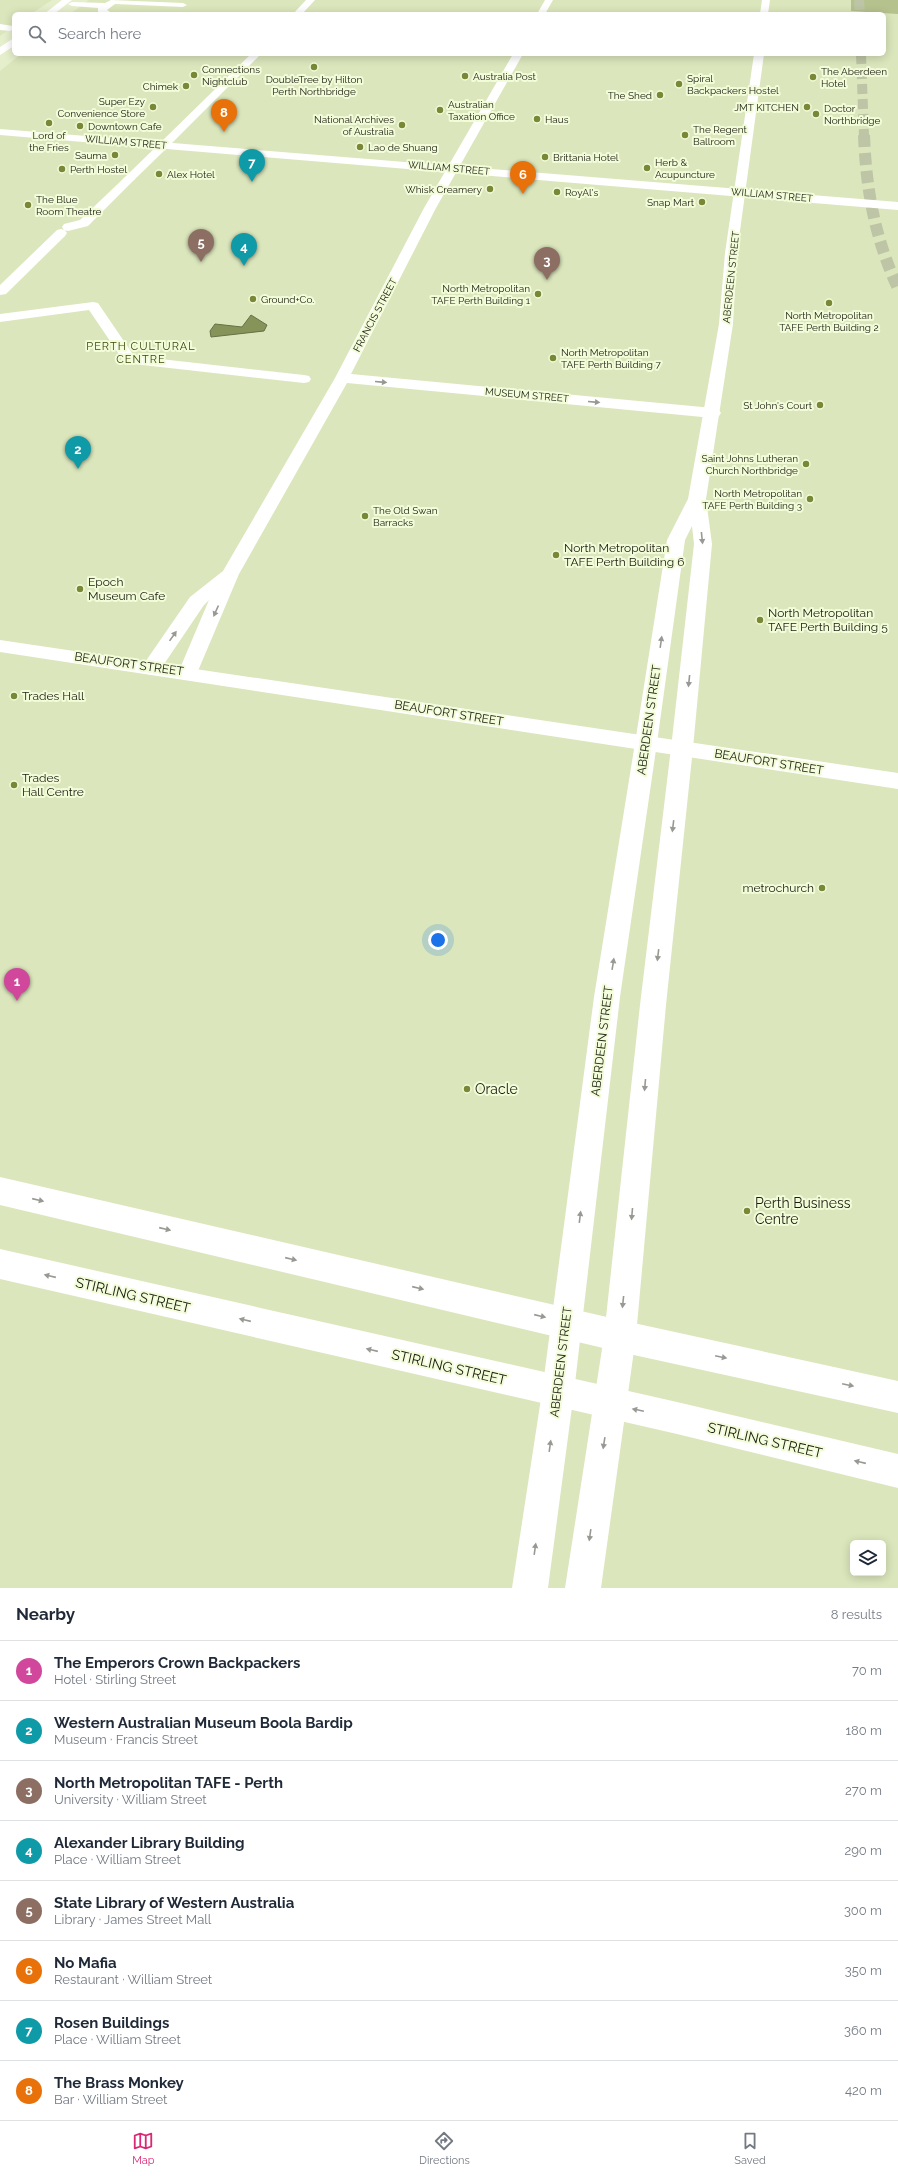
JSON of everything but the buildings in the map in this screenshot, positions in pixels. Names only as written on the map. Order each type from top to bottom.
[{"type":"street","points":[[299,12],[311,0]]},
{"type":"street","points":[[542,12],[549,0]]},
{"type":"street","points":[[764,12],[766,0]]},
{"type":"street","points":[[60,12],[72,1]]},
{"type":"street","points":[[52,12],[72,1],[108,10],[113,2],[122,1],[184,5]]},
{"type":"street","points":[[0,52],[12,43]]},
{"type":"street","points":[[1,291],[65,230],[84,223],[254,56]]},
{"type":"street","name":"FRANCIS STREET","points":[[188,673],[230,574],[342,378],[452,168],[517,56]]},
{"type":"street","name":"ABERDEEN STREET","points":[[530,1588],[558,1392],[607,997],[676,540],[697,499],[713,413],[726,324],[731,253],[741,192],[759,56]]},
{"type":"street","name":"WILLIAM STREET","points":[[0,132],[452,168],[898,206]]},
{"type":"street","points":[[0,318],[94,306],[130,360],[304,379]]},
{"type":"street","name":"MUSEUM STREET","points":[[342,378],[713,413]]},
{"type":"street","name":"ABERDEEN STREET","points":[[583,1588],[620,1336],[653,1005],[682,748],[703,544],[697,499]]},
{"type":"street","name":"FRANCIS STREET","points":[[151,668],[197,601],[230,574]]},
{"type":"street","name":"BEAUFORT STREET","points":[[0,646],[188,673],[898,781]]},
{"type":"street","points":[[0,1191],[566,1322],[620,1336],[898,1396]]},
{"type":"street","name":"STIRLING STREET","points":[[0,1264],[898,1471]]},
{"type":"shaded area","points":[[0,0],[52,0],[34,12],[12,12],[12,27],[0,36]]},
{"type":"shaded area","points":[[89,0],[898,0],[898,1588],[0,1588],[0,71],[19,56],[886,56],[886,12],[73,12]]},
{"type":"shaded area","points":[[851,0],[898,0],[898,14],[886,13],[886,12],[851,11]]},
{"type":"shaded area","points":[[251,315],[267,325],[264,331],[211,337],[210,331],[215,324],[242,327]]},
{"type":"tunnel","points":[[859,0],[860,12]]},
{"type":"tunnel","points":[[861,56],[864,136]]},
{"type":"tunnel","points":[[864,135],[867,175],[873,213],[883,251],[898,288]]},
{"type":"place","name":"DoubleTree by Hilton Perth Northbridge","points":[[314,67]]},
{"type":"place","name":"Connections Nightclub","points":[[194,75]]},
{"type":"place","name":"Australia Post","points":[[465,76]]},
{"type":"place","name":"The Aberdeen Hotel","points":[[813,77]]},
{"type":"place","name":"Spiral Backpackers Hostel","points":[[679,84]]},
{"type":"place","name":"Chimek","points":[[186,86]]},
{"type":"place","name":"The Shed","points":[[660,95]]},
{"type":"place","name":"Super Ezy Convenience Store","points":[[153,107]]},
{"type":"place","name":"JMT KITCHEN","points":[[807,107]]},
{"type":"place","name":"Australian Taxation Office","points":[[440,110]]},
{"type":"place","name":"Doctor Northbridge","points":[[816,114]]},
{"type":"place","name":"Haus","points":[[537,119]]},
{"type":"place","name":"Lord of the Fries","points":[[49,123]]},
{"type":"place","name":"National Archives of Australia","points":[[402,125]]},
{"type":"place","name":"Downtown Cafe","points":[[80,126]]},
{"type":"place","name":"The Brass Monkey","points":[[224,132]]},
{"type":"place","name":"The Regent Ballroom","points":[[685,135]]},
{"type":"place","name":"Lao de Shuang","points":[[360,147]]},
{"type":"place","name":"Sauma","points":[[115,155]]},
{"type":"place","name":"Brittania Hotel","points":[[545,157]]},
{"type":"place","name":"Herb & Acupuncture","points":[[647,168]]},
{"type":"place","name":"Perth Hostel","points":[[62,169]]},
{"type":"place","name":"Alex Hotel","points":[[159,174]]},
{"type":"place","name":"Rosen Buildings","points":[[252,182]]},
{"type":"place","name":"Whisk Creamery","points":[[490,189]]},
{"type":"place","name":"RoyAl's","points":[[557,192]]},
{"type":"place","name":"No Mafia","points":[[523,194]]},
{"type":"place","name":"Snap Mart","points":[[702,202]]},
{"type":"place","name":"The Blue Room Theatre","points":[[28,205]]},
{"type":"place","name":"State Library of Western Australia","points":[[201,262]]},
{"type":"place","name":"Alexander Library Building","points":[[244,266]]},
{"type":"place","name":"North Metropolitan TAFE - Perth","points":[[547,280]]},
{"type":"place","name":"North Metropolitan TAFE Perth Building 1","points":[[538,294]]},
{"type":"place","name":"Ground+Co.","points":[[253,299]]},
{"type":"place","name":"North Metropolitan TAFE Perth Building 2","points":[[829,303]]},
{"type":"place","name":"North Metropolitan TAFE Perth Building 7","points":[[553,358]]},
{"type":"place","name":"St John's Court","points":[[820,405]]},
{"type":"place","name":"Saint Johns Lutheran Church Northbridge","points":[[806,464]]},
{"type":"place","name":"Western Australian Museum Boola Bardip","points":[[78,469]]},
{"type":"place","name":"North Metropolitan TAFE Perth Building 3","points":[[810,499]]},
{"type":"place","name":"The Old Swan Barracks","points":[[365,516]]},
{"type":"place","name":"North Metropolitan TAFE Perth Building 6","points":[[556,555]]},
{"type":"place","name":"Epoch Museum Cafe","points":[[80,589]]},
{"type":"place","name":"North Metropolitan TAFE Perth Building 5","points":[[760,620]]},
{"type":"place","name":"Trades Hall","points":[[14,696]]},
{"type":"place","name":"Trades Hall Centre","points":[[14,785]]},
{"type":"place","name":"metrochurch","points":[[822,888]]},
{"type":"place","name":"The Emperors Crown Backpackers","points":[[17,1001]]},
{"type":"place","name":"Oracle","points":[[467,1089]]},
{"type":"place","name":"Perth Business Centre","points":[[747,1211]]},
{"type":"district","name":"PERTH CULTURAL CENTRE","points":[[141,352]]}]
